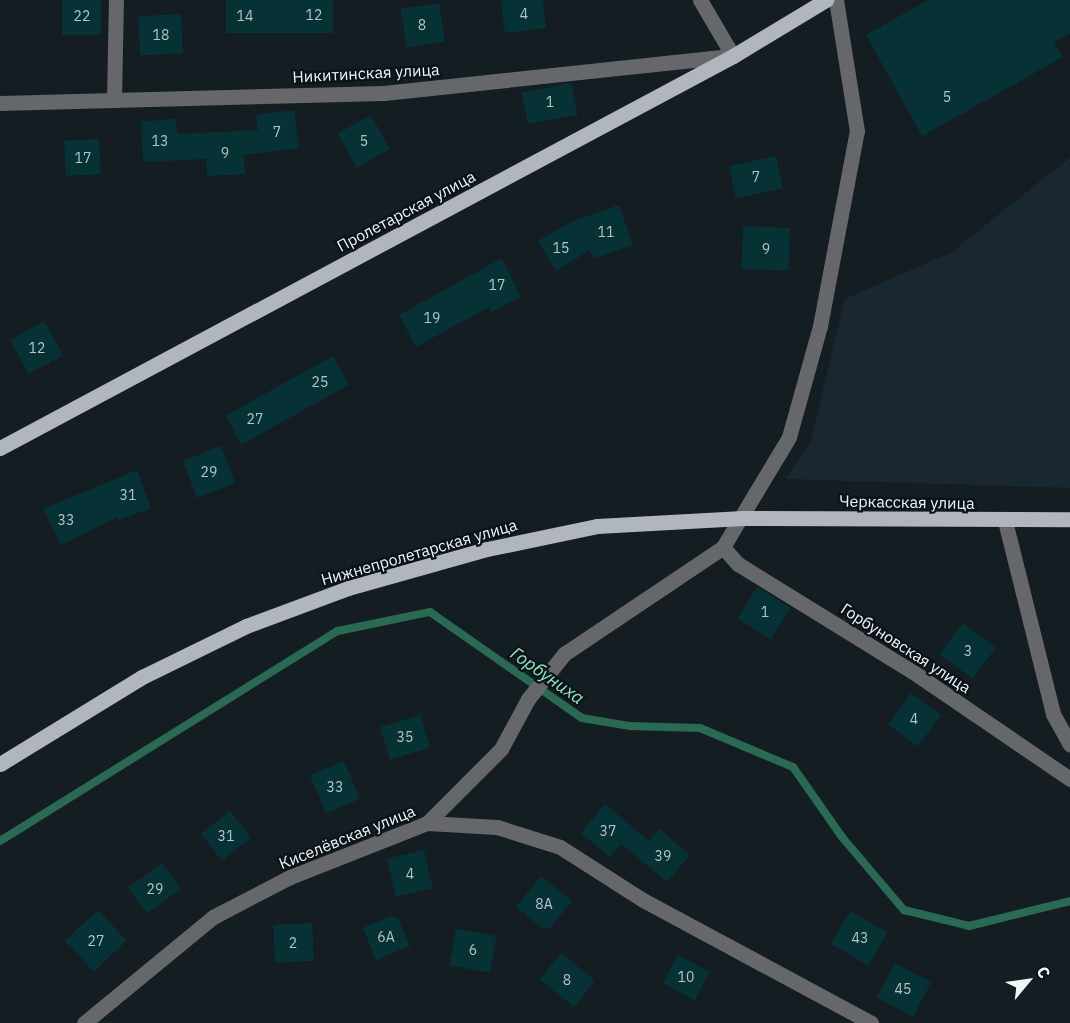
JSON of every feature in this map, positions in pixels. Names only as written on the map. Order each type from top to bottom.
[{"type":"main road","name":"Пролетарская улица","points":[[0,448],[733,56],[826,0]]},
{"type":"main road","name":"Черкасская улица","points":[[743,518],[1005,521],[1070,519]]},
{"type":"main road","name":"Нижнепролетарская улица","points":[[0,764],[142,677],[246,626],[348,588],[487,549],[597,526],[743,518]]},
{"type":"street","points":[[114,100],[116,0]]},
{"type":"street","points":[[700,0],[733,56]]},
{"type":"street","points":[[428,823],[501,749],[528,699],[564,654],[723,547],[743,518],[789,437],[819,326],[857,131],[836,0]]},
{"type":"street","name":"Никитинская улица","points":[[0,104],[384,93],[733,56]]},
{"type":"street","points":[[1005,521],[1053,714],[1070,745]]},
{"type":"street","name":"Горбуновская улица","points":[[723,547],[738,564],[920,676],[1070,779]]},
{"type":"street","name":"Киселёвская улица","points":[[84,1023],[213,918],[290,877],[428,823],[497,826],[560,847],[643,900],[871,1023]]},
{"type":"shaded area","points":[[1070,157],[1070,488],[785,479],[810,443],[845,299],[952,252]]},
{"type":"building","points":[[62,0],[101,0],[101,35],[62,35]]},
{"type":"building","points":[[226,0],[333,0],[333,33],[226,33]]},
{"type":"building","points":[[501,0],[543,0],[546,28],[505,33]]},
{"type":"building","points":[[928,0],[1070,0],[1070,33],[1054,42],[1063,57],[922,136],[866,35]]},
{"type":"building","points":[[439,3],[445,42],[407,48],[400,9]]},
{"type":"building","points":[[181,14],[183,53],[140,55],[138,16]]},
{"type":"building","points":[[571,83],[577,114],[528,124],[522,93]]},
{"type":"building","points":[[294,110],[299,148],[244,155],[245,174],[207,176],[206,159],[143,162],[141,121],[176,119],[177,134],[258,130],[256,115]]},
{"type":"building","points":[[371,115],[390,149],[357,168],[338,133]]},
{"type":"building","points":[[99,139],[101,174],[66,176],[64,141]]},
{"type":"building","points":[[776,156],[783,188],[736,198],[729,166]]},
{"type":"building","points":[[619,205],[633,245],[593,259],[590,250],[556,271],[538,241],[571,222]]},
{"type":"building","points":[[743,226],[790,228],[788,271],[741,269]]},
{"type":"building","points":[[502,258],[521,297],[491,312],[489,307],[416,347],[399,315]]},
{"type":"building","points":[[44,321],[63,355],[29,374],[10,340]]},
{"type":"building","points":[[333,356],[349,385],[241,444],[225,416]]},
{"type":"building","points":[[221,446],[235,483],[197,498],[183,461]]},
{"type":"building","points":[[137,470],[151,508],[119,520],[118,517],[61,545],[43,509]]},
{"type":"building","points":[[757,587],[790,608],[770,639],[737,618]]},
{"type":"building","points":[[963,623],[996,648],[972,679],[940,654]]},
{"type":"building","points":[[911,693],[941,715],[918,746],[888,725]]},
{"type":"building","points":[[420,715],[430,748],[390,760],[380,727]]},
{"type":"building","points":[[344,761],[360,799],[326,813],[310,775]]},
{"type":"building","points":[[605,804],[649,841],[659,829],[690,855],[667,882],[621,844],[610,857],[581,833]]},
{"type":"building","points":[[230,811],[251,838],[222,861],[201,834]]},
{"type":"building","points":[[424,850],[433,888],[396,897],[387,859]]},
{"type":"building","points":[[162,863],[181,889],[147,914],[128,888]]},
{"type":"building","points":[[541,876],[572,901],[550,928],[542,928],[516,907]]},
{"type":"building","points":[[98,910],[127,941],[94,971],[65,941]]},
{"type":"building","points":[[850,911],[887,932],[868,965],[831,944]]},
{"type":"building","points":[[390,916],[398,918],[410,946],[376,960],[363,928]]},
{"type":"building","points":[[312,923],[314,961],[275,963],[273,925]]},
{"type":"building","points":[[456,929],[496,936],[490,973],[450,965]]},
{"type":"building","points":[[561,953],[595,981],[574,1007],[540,979]]},
{"type":"building","points":[[678,955],[710,972],[695,1000],[663,983]]},
{"type":"building","points":[[895,963],[931,982],[913,1017],[877,997]]},
{"type":"waterway","name":"Горбуниха","points":[[0,841],[338,631],[430,612],[582,718],[630,726],[700,728],[793,767],[842,837],[904,910],[969,926],[1070,901]]}]
